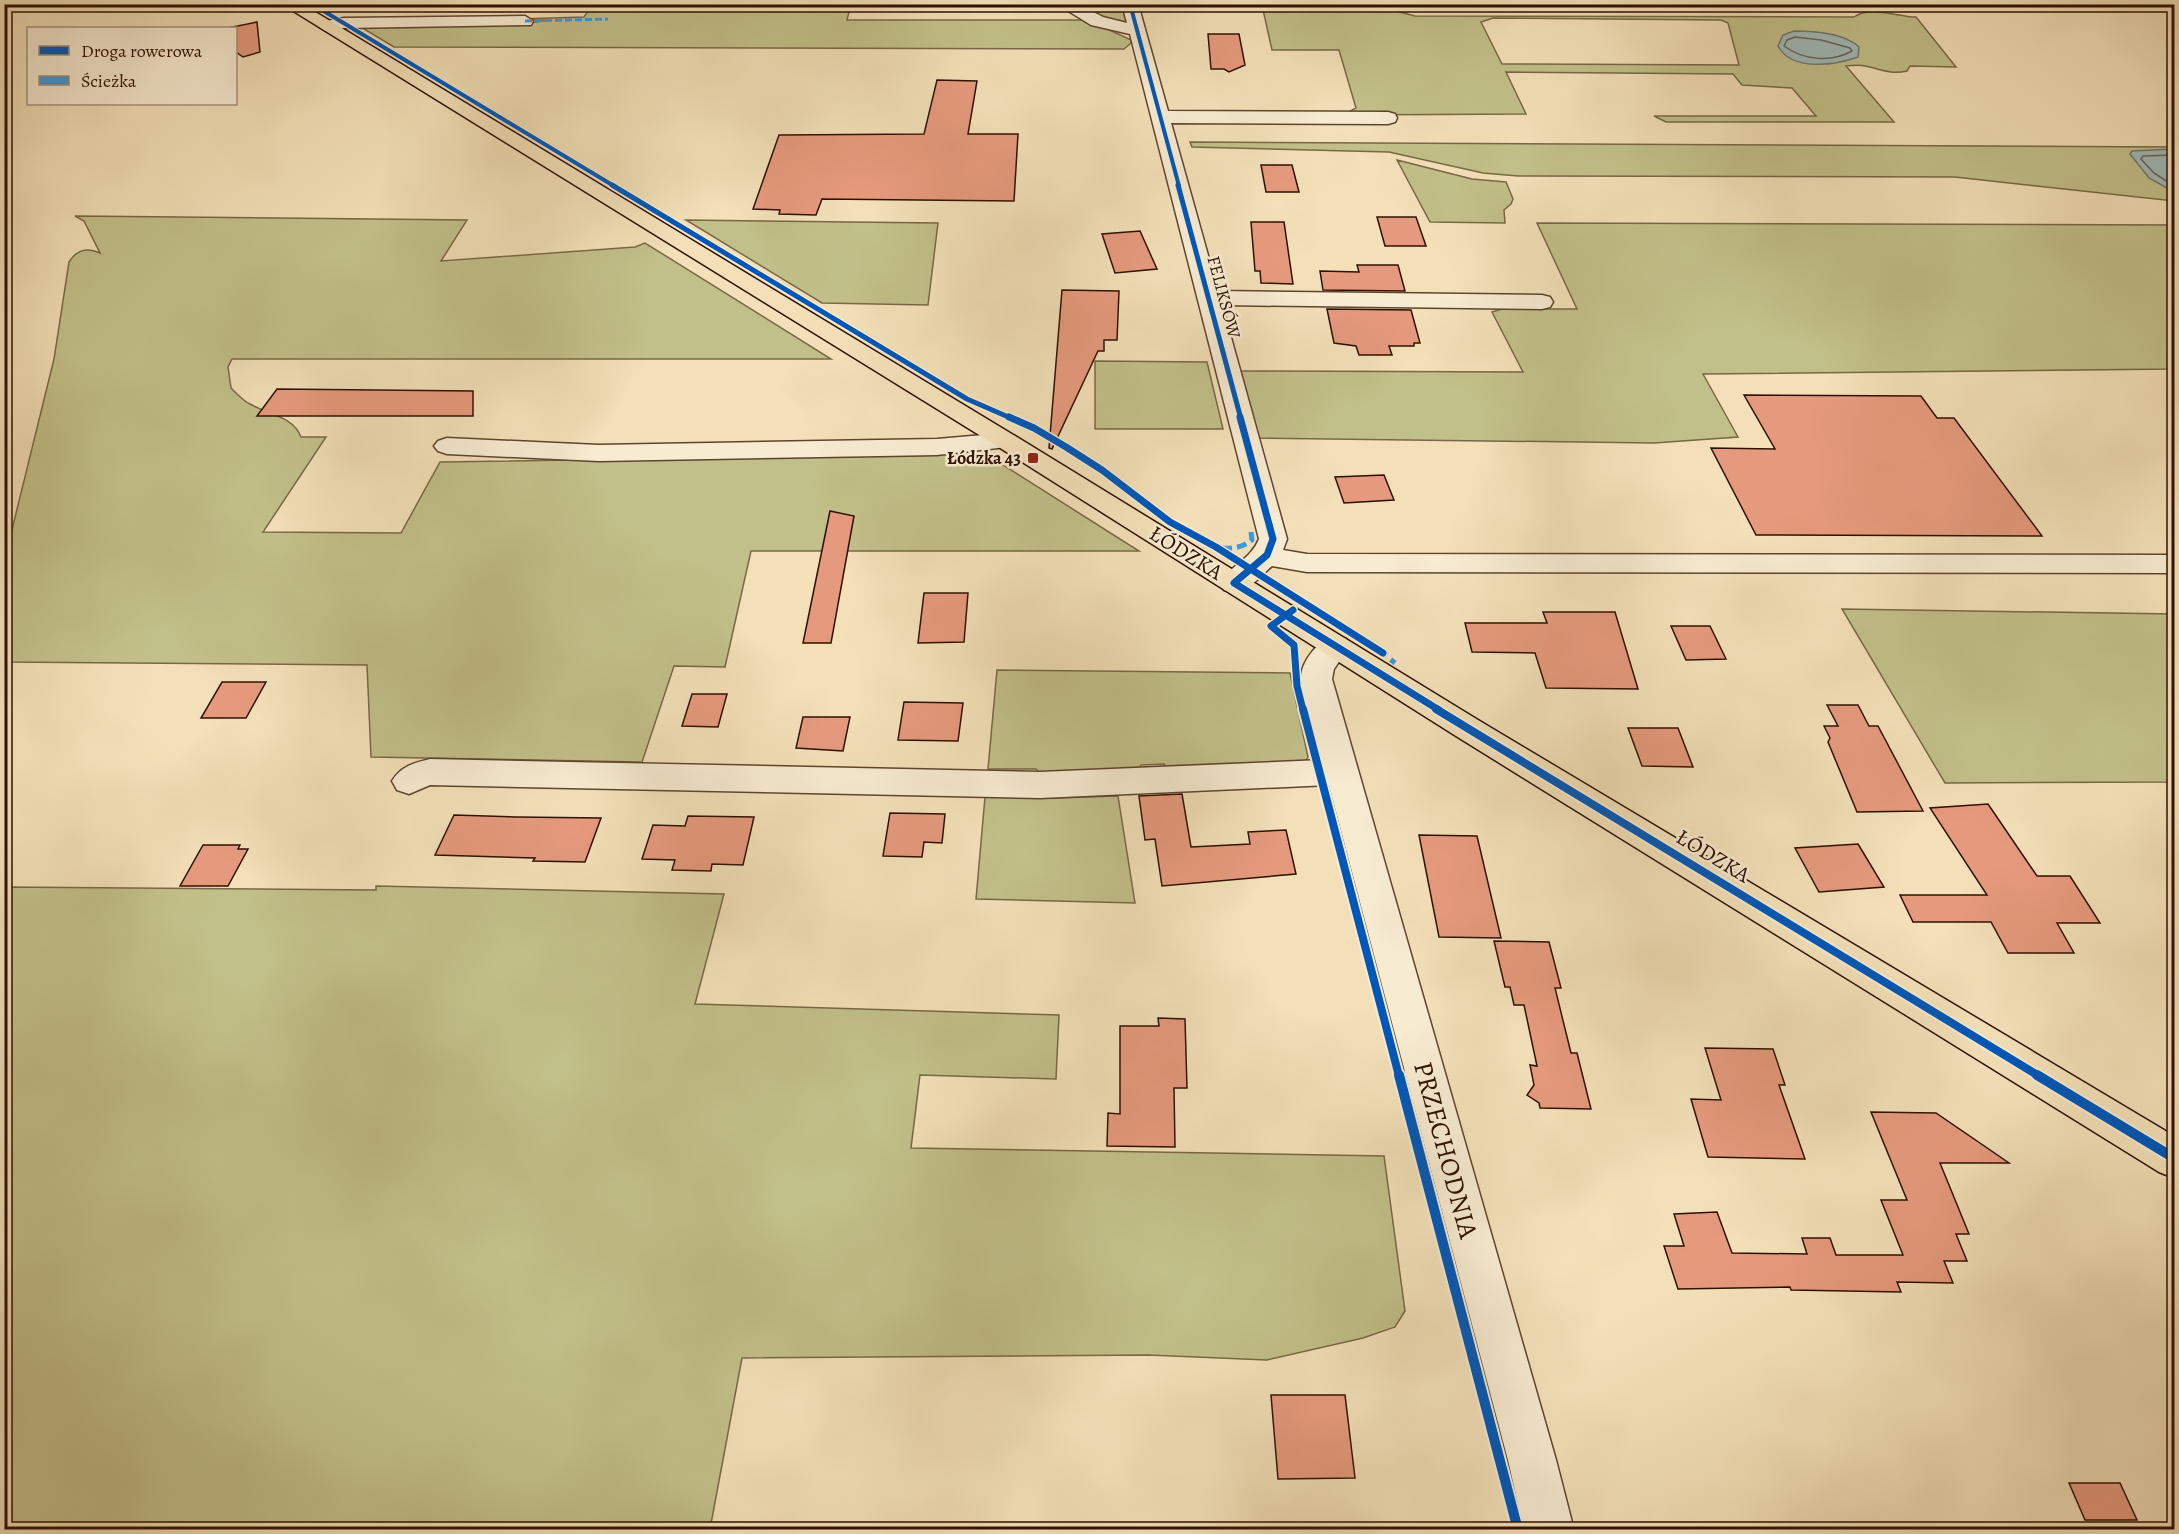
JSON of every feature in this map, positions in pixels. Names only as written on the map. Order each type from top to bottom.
[{"type":"main road","name":"ŁÓDZKA","points":[[290,4],[1006,441],[1335,646],[2175,1158]]},
{"type":"street","points":[[1065,4],[1104,23],[1137,31]]},
{"type":"street","name":"FELIKSÓW","points":[[1130,4],[1274,539],[1267,555]]},
{"type":"street","points":[[326,26],[344,23],[525,21]]},
{"type":"street","points":[[1160,117],[1388,118]]},
{"type":"street","points":[[1208,298],[1542,302]]},
{"type":"street","points":[[447,446],[599,453],[937,447],[1006,441]]},
{"type":"street","points":[[1234,583],[1267,555],[1307,562],[2175,564]]},
{"type":"street","name":"PRZECHODNIA","points":[[1335,646],[1319,666],[1316,680],[1529,1449],[1549,1530]]},
{"type":"street","points":[[409,781],[418,775],[430,772],[1040,785],[1342,772]]},
{"type":"shaded area","points":[[593,4],[851,4],[847,20],[1088,20],[1131,40],[1131,43],[1124,49],[394,47],[359,26],[535,22],[550,20],[517,19],[584,17]]},
{"type":"shaded area","points":[[1074,5],[1122,5],[1131,33]]},
{"type":"shaded area","points":[[1262,5],[1392,5],[1396,11],[1415,16],[1854,17],[1876,12],[1916,17],[1956,67],[1910,66],[1907,71],[1896,72],[1863,65],[1846,66],[1894,122],[1666,122],[1654,116],[1816,116],[1792,88],[1742,85],[1733,74],[1506,72],[1526,114],[1343,115],[1356,108],[1339,50],[1272,50]],"holes":[[[1493,18],[1721,20],[1728,23],[1739,65],[1502,64],[1481,22]]]},
{"type":"shaded area","points":[[1190,142],[2174,147],[2174,201],[1955,177],[1518,176],[1483,173],[1389,152],[1192,147]]},
{"type":"shaded area","points":[[1397,160],[1472,179],[1506,182],[1513,199],[1504,210],[1505,223],[1430,222]]},
{"type":"shaded area","points":[[75,216],[467,220],[441,261],[635,247],[645,243],[831,359],[232,359],[228,367],[231,388],[242,399],[286,420],[292,424],[301,437],[326,437],[263,532],[401,533],[440,462],[953,454],[992,458],[1139,551],[751,551],[725,667],[674,666],[642,762],[371,757],[367,665],[5,662],[5,558],[54,359],[69,262],[75,254],[83,250],[100,253],[84,221]]},
{"type":"shaded area","points":[[686,220],[938,223],[928,305],[822,303]]},
{"type":"shaded area","points":[[1537,223],[2174,225],[2174,318],[2169,319],[2174,325],[2174,369],[1703,374],[1738,437],[1654,443],[1258,438],[1239,371],[1523,372],[1492,312],[1502,309],[1577,309]]},
{"type":"shaded area","points":[[1095,361],[1207,362],[1223,429],[1095,429]]},
{"type":"shaded area","points":[[1842,609],[2174,614],[2174,782],[1945,783]]},
{"type":"shaded area","points":[[997,670],[1290,673],[1308,757],[1306,761],[1171,771],[1164,764],[1141,765],[1137,772],[1043,776],[1036,769],[988,769]]},
{"type":"shaded area","points":[[1118,796],[1135,903],[976,899],[985,797]]},
{"type":"shaded area","points":[[376,886],[724,894],[695,1004],[1059,1015],[1056,1079],[920,1075],[911,1148],[1384,1156],[1405,1311],[1395,1327],[1363,1338],[1267,1360],[1148,1355],[742,1358],[710,1529],[156,1529],[163,1522],[148,1530],[5,1529],[5,887],[376,890]]},
{"type":"water","points":[[1794,31],[1819,32],[1853,42],[1859,47],[1858,57],[1827,64],[1793,60],[1778,46],[1783,35]]},
{"type":"water","points":[[2174,149],[2174,192],[2149,178],[2130,154],[2132,151]]},
{"type":"building","points":[[257,22],[260,52],[243,57],[237,53],[237,27],[233,27]]},
{"type":"building","points":[[1208,34],[1239,34],[1245,65],[1229,72],[1224,69],[1211,69]]},
{"type":"building","points":[[937,80],[977,81],[968,134],[1018,134],[1014,201],[822,199],[816,215],[779,214],[780,210],[753,209],[779,135],[924,134]]},
{"type":"building","points":[[1261,165],[1292,165],[1299,192],[1266,192]]},
{"type":"building","points":[[1377,217],[1416,217],[1426,246],[1385,246]]},
{"type":"building","points":[[1251,222],[1284,222],[1293,284],[1261,283],[1260,271],[1255,271]]},
{"type":"building","points":[[1140,231],[1157,269],[1115,273],[1102,234]]},
{"type":"building","points":[[1357,265],[1398,265],[1405,291],[1323,290],[1320,271],[1359,272]]},
{"type":"building","points":[[1062,290],[1119,291],[1117,340],[1104,340],[1104,351],[1098,351],[1052,449],[1049,448]]},
{"type":"building","points":[[1327,309],[1411,310],[1420,343],[1414,343],[1414,346],[1389,346],[1392,355],[1359,355],[1356,346],[1334,343]]},
{"type":"building","points":[[277,389],[473,391],[473,416],[257,416]]},
{"type":"building","points":[[1744,395],[1921,396],[1937,418],[1954,418],[2042,536],[1756,535],[1711,448],[1775,449]]},
{"type":"building","points":[[1384,475],[1394,500],[1344,503],[1335,477]]},
{"type":"building","points":[[830,511],[854,516],[831,643],[803,643]]},
{"type":"building","points":[[924,593],[968,593],[964,642],[918,643]]},
{"type":"building","points":[[1543,612],[1615,612],[1638,689],[1546,688],[1535,653],[1472,652],[1465,623],[1547,623]]},
{"type":"building","points":[[1671,626],[1710,626],[1726,659],[1686,660]]},
{"type":"building","points":[[222,682],[266,682],[246,718],[201,718]]},
{"type":"building","points":[[692,694],[727,694],[718,727],[682,726]]},
{"type":"building","points":[[904,702],[963,703],[958,741],[898,740]]},
{"type":"building","points":[[1827,705],[1858,705],[1869,726],[1878,726],[1923,811],[1857,812],[1828,742],[1830,738],[1824,726],[1838,726]]},
{"type":"building","points":[[803,717],[850,717],[843,751],[796,748]]},
{"type":"building","points":[[1628,728],[1678,728],[1693,767],[1642,766]]},
{"type":"building","points":[[1182,794],[1191,847],[1250,844],[1248,832],[1286,830],[1296,874],[1162,886],[1155,839],[1145,840],[1139,796]]},
{"type":"building","points":[[1988,804],[2037,876],[2070,876],[2100,923],[2057,923],[2074,953],[2008,953],[1991,922],[1913,922],[1900,895],[1987,895],[1930,808]]},
{"type":"building","points":[[890,813],[945,814],[942,843],[924,842],[922,857],[883,856]]},
{"type":"building","points":[[454,815],[601,818],[585,862],[533,861],[535,858],[435,855]]},
{"type":"building","points":[[688,816],[754,817],[743,865],[712,864],[711,871],[672,870],[675,860],[642,859],[653,825],[685,826]]},
{"type":"building","points":[[1419,835],[1477,836],[1501,938],[1439,937]]},
{"type":"building","points":[[1858,844],[1884,887],[1819,892],[1795,848]]},
{"type":"building","points":[[203,845],[240,845],[238,849],[248,849],[228,886],[180,886]]},
{"type":"building","points":[[1494,941],[1549,942],[1561,988],[1555,988],[1571,1053],[1577,1053],[1591,1109],[1540,1108],[1539,1103],[1527,1095],[1534,1085],[1530,1065],[1537,1066],[1524,1005],[1514,1005],[1510,987],[1505,987]]},
{"type":"building","points":[[1158,1018],[1185,1019],[1187,1088],[1174,1088],[1175,1147],[1107,1146],[1108,1113],[1120,1114],[1120,1026],[1159,1026]]},
{"type":"building","points":[[1705,1048],[1773,1049],[1785,1085],[1779,1085],[1805,1159],[1708,1157],[1691,1099],[1721,1100]]},
{"type":"building","points":[[1871,1112],[1936,1113],[2009,1163],[1940,1163],[1969,1234],[1956,1234],[1967,1261],[1944,1261],[1953,1283],[1897,1282],[1901,1292],[1791,1290],[1790,1287],[1678,1289],[1664,1246],[1684,1246],[1674,1214],[1717,1212],[1732,1253],[1807,1254],[1802,1238],[1830,1238],[1836,1255],[1903,1255],[1881,1200],[1907,1200]]},
{"type":"building","points":[[1271,1395],[1345,1395],[1355,1478],[1278,1479]]},
{"type":"building","points":[[2069,1483],[2120,1483],[2137,1520],[2085,1520]]},
{"type":"marked path","points":[[525,21],[608,19]]},
{"type":"marked path","points":[[1222,548],[1242,547],[1252,540],[1251,532]]},
{"type":"marked path","points":[[1379,650],[1395,663]]},
{"type":"cycle path","points":[[312,4],[967,399],[1034,428],[1066,447],[1102,470],[1170,522],[1216,547],[1383,653]]},
{"type":"cycle path","points":[[1130,4],[1273,539],[1267,555],[1234,583],[1467,728],[2174,1158]]},
{"type":"cycle path","points":[[1293,610],[1271,626],[1282,633],[1294,645],[1296,651],[1297,686],[1518,1530]]},
{"type":"place","name":"Łódzka 43","points":[[1033,458]]}]
